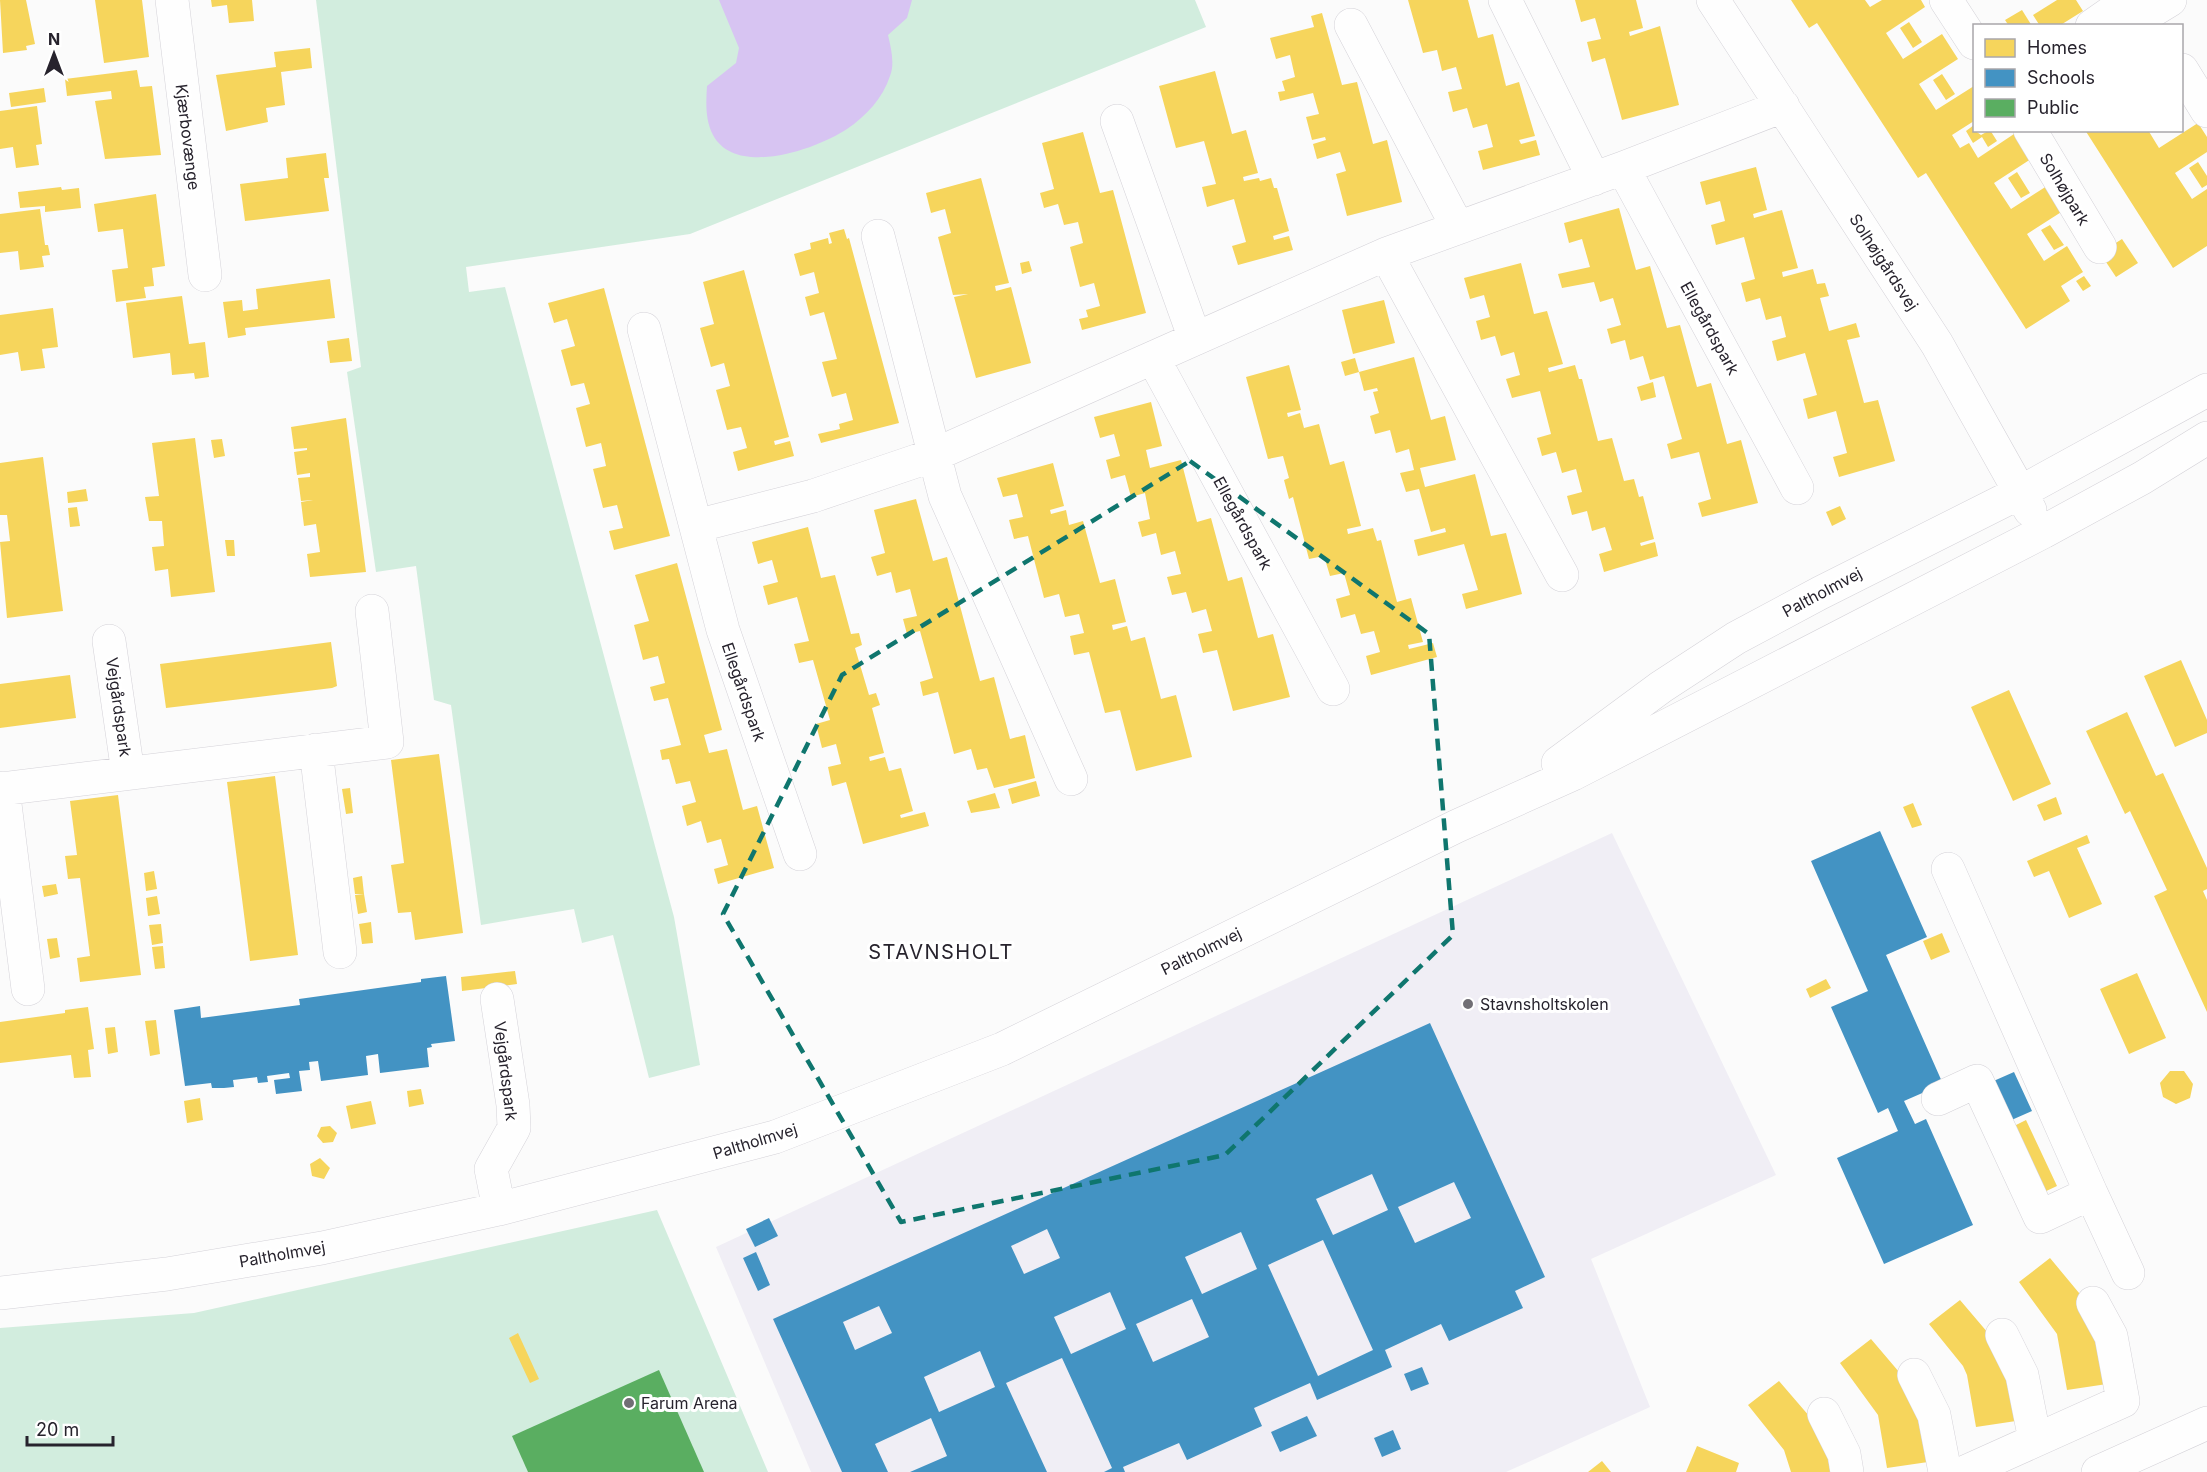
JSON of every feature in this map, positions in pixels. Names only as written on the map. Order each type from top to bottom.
[{"type":"street","name":"Kjærbovænge","points":[[172,0],[205,274]]},
{"type":"street","name":"Ellegårdspark","points":[[1505,0],[1797,488]]},
{"type":"street","name":"Solhøjgårdsvej","points":[[1713,0],[1937,344],[2043,532]]},
{"type":"street","points":[[1946,0],[1973,41]]},
{"type":"street","points":[[2095,24],[2112,12],[2157,13]]},
{"type":"street","points":[[1351,25],[1458,228]]},
{"type":"street","points":[[2183,73],[2207,111]]},
{"type":"street","points":[[696,526],[813,496],[934,455],[1386,254],[1609,174],[1783,106]]},
{"type":"street","points":[[1118,121],[1195,339]]},
{"type":"street","name":"Solhøjpark","points":[[2031,132],[2100,247]]},
{"type":"street","points":[[878,236],[945,496],[1071,779]]},
{"type":"street","points":[[1386,254],[1562,575]]},
{"type":"street","name":"Ellegårdspark","points":[[644,329],[723,630],[800,854]]},
{"type":"street","name":"Ellegårdspark","points":[[1153,358],[1333,689]]},
{"type":"street","name":"Paltholmvej","points":[[1457,826],[1572,755],[1661,687],[1736,638],[2019,493],[2207,390]]},
{"type":"street","name":"Paltholmvej","points":[[0,1293],[167,1274],[311,1250],[499,1209],[775,1137],[1002,1048],[1457,826],[1573,774],[2043,532],[2142,478],[2207,438]]},
{"type":"street","name":"Vejgårdspark","points":[[28,989],[1,789],[387,742],[372,611]]},
{"type":"street","name":"Vejgårdspark","points":[[109,641],[128,773]]},
{"type":"street","points":[[316,750],[340,952]]},
{"type":"street","points":[[1948,869],[2128,1273]]},
{"type":"street","name":"Vejgårdspark","points":[[497,999],[513,1105],[514,1128],[491,1169],[499,1209]]},
{"type":"street","points":[[1938,1099],[1977,1081],[2040,1217],[2091,1193]]},
{"type":"street","points":[[1965,1472],[2123,1401],[2111,1336],[2093,1303]]},
{"type":"street","points":[[2002,1335],[2022,1375],[2035,1440]]},
{"type":"street","points":[[1914,1375],[1934,1415],[1945,1472]]},
{"type":"street","points":[[1824,1414],[1844,1454],[1847,1472]]},
{"type":"street","points":[[2098,1472],[2207,1423]]},
{"type":"highlighted area","points":[[1190,461],[1429,634],[1453,935],[1225,1155],[901,1222],[723,914],[842,675]]},
{"type":"shaded area","points":[[719,0],[912,0],[907,18],[888,35],[892,56],[891,71],[883,92],[867,112],[834,137],[797,151],[777,156],[758,157],[739,155],[724,148],[713,135],[707,117],[707,86],[736,63],[739,48]]},
{"type":"shaded area","name":"Stavnsholtskolen","points":[[1612,833],[1776,1175],[1591,1259],[1650,1407],[1506,1472],[811,1472],[716,1247]]},
{"type":"green space","points":[[316,0],[1195,0],[1206,27],[690,234],[466,267],[469,292],[505,287],[674,917],[700,1065],[649,1078],[613,935],[582,943],[574,909],[481,925],[451,705],[434,700],[416,566],[376,572],[347,372],[361,367]]},
{"type":"green space","points":[[657,1210],[768,1472],[0,1472],[0,1328],[194,1313]]},
{"type":"building: Homes","points":[[0,0],[26,0],[35,44],[26,46],[27,50],[3,53]]},
{"type":"building: Homes","points":[[95,0],[142,0],[149,57],[104,63]]},
{"type":"building: Homes","points":[[211,0],[252,0],[254,21],[229,23],[227,5],[212,7]]},
{"type":"building: Homes","points":[[1408,0],[1468,0],[1478,38],[1493,34],[1506,86],[1519,82],[1535,136],[1519,140],[1521,144],[1536,140],[1540,155],[1483,170],[1478,151],[1493,147],[1487,124],[1473,128],[1467,108],[1453,112],[1448,92],[1462,89],[1456,67],[1442,71],[1437,50],[1423,53]]},
{"type":"building: Homes","points":[[1575,0],[1636,0],[1643,28],[1629,32],[1630,36],[1660,26],[1679,105],[1622,120],[1605,58],[1592,62],[1587,42],[1601,39],[1595,18],[1581,22]]},
{"type":"building: Homes","points":[[1791,0],[1865,0],[1870,7],[1882,0],[1921,0],[1925,7],[1886,33],[1903,59],[1942,34],[1958,59],[1919,84],[1936,110],[1973,87],[1973,122],[1952,135],[1960,148],[1969,143],[1978,158],[2017,132],[2034,157],[1994,183],[2011,209],[2050,184],[2066,209],[2027,234],[2044,261],[2067,246],[2083,272],[2061,286],[2070,301],[2026,329],[1926,173],[1918,178],[1817,23],[1809,28]]},
{"type":"building: Homes","points":[[2057,0],[2076,0],[2083,11],[2062,24],[2039,24],[2033,15]]},
{"type":"building: Homes","points":[[2022,10],[2031,24],[2008,24],[2005,20]]},
{"type":"building: Homes","points":[[1322,13],[1342,85],[1357,82],[1373,144],[1387,140],[1402,202],[1347,216],[1336,174],[1346,171],[1340,152],[1317,159],[1313,144],[1326,140],[1325,137],[1312,140],[1306,117],[1319,114],[1313,93],[1280,101],[1278,92],[1285,91],[1282,81],[1295,77],[1290,55],[1276,59],[1270,38],[1314,27],[1311,16]]},
{"type":"building: Homes","points":[[1909,22],[1922,42],[1913,48],[1900,28]]},
{"type":"building: Homes","points":[[310,48],[312,68],[281,72],[285,105],[266,108],[268,122],[226,131],[216,75],[276,67],[274,52]]},
{"type":"building: Homes","points":[[137,70],[140,87],[152,86],[161,155],[105,159],[95,101],[112,99],[111,91],[67,96],[65,79]]},
{"type":"building: Homes","points":[[1215,71],[1232,134],[1246,130],[1258,173],[1243,177],[1244,181],[1271,178],[1274,188],[1277,188],[1289,231],[1273,236],[1274,240],[1289,236],[1293,250],[1238,265],[1232,246],[1246,242],[1234,199],[1207,207],[1202,187],[1216,184],[1204,141],[1176,148],[1159,86]]},
{"type":"building: Homes","points":[[1942,74],[1955,94],[1946,100],[1933,80]]},
{"type":"building: Homes","points":[[44,88],[46,102],[11,107],[9,93]]},
{"type":"building: Homes","points":[[37,106],[42,144],[36,145],[39,165],[16,168],[13,147],[0,149],[0,111]]},
{"type":"building: Homes","points":[[2198,123],[2207,137],[2207,152],[2175,173],[2192,199],[2207,189],[2207,246],[2173,268],[2086,132],[2149,132],[2159,148]]},
{"type":"building: Homes","points":[[1973,126],[1973,132],[1981,135],[1991,132],[1997,141],[1988,147],[1982,137],[1973,143],[1966,131]]},
{"type":"building: Homes","points":[[1083,132],[1100,193],[1113,190],[1146,313],[1082,330],[1079,319],[1088,317],[1086,310],[1100,306],[1094,283],[1080,287],[1070,247],[1083,243],[1078,222],[1064,225],[1058,204],[1044,208],[1040,193],[1054,189],[1042,143]]},
{"type":"building: Homes","points":[[326,153],[329,178],[324,178],[329,211],[245,221],[240,184],[288,178],[286,158]]},
{"type":"building: Homes","points":[[2198,162],[2207,176],[2207,185],[2202,188],[2189,168]]},
{"type":"building: Homes","points":[[1756,167],[1767,210],[1753,214],[1754,218],[1782,210],[1798,268],[1782,272],[1783,277],[1813,269],[1817,284],[1825,283],[1829,296],[1820,298],[1829,331],[1856,323],[1860,337],[1847,340],[1864,403],[1878,400],[1895,461],[1839,477],[1833,457],[1847,453],[1836,411],[1808,419],[1803,399],[1817,395],[1805,353],[1777,361],[1772,341],[1786,337],[1781,316],[1766,320],[1760,298],[1746,302],[1741,283],[1755,279],[1744,237],[1716,245],[1711,225],[1725,221],[1720,201],[1706,205],[1700,182]]},
{"type":"building: Homes","points":[[2017,172],[2030,193],[2021,198],[2008,178]]},
{"type":"building: Homes","points":[[981,178],[1009,283],[995,286],[996,291],[1011,287],[1031,363],[976,378],[954,297],[968,294],[953,295],[938,237],[951,233],[945,209],[931,213],[926,193]]},
{"type":"building: Homes","points":[[61,187],[62,190],[79,188],[81,208],[45,212],[45,206],[20,208],[18,192]]},
{"type":"building: Homes","points":[[156,194],[165,266],[152,268],[154,286],[144,287],[146,298],[116,302],[112,270],[128,268],[123,229],[98,232],[94,204]]},
{"type":"building: Homes","points":[[1619,208],[1636,270],[1650,266],[1667,328],[1680,325],[1697,387],[1711,383],[1727,444],[1741,440],[1758,503],[1702,517],[1698,503],[1711,499],[1699,452],[1671,459],[1667,444],[1682,439],[1664,376],[1650,380],[1643,356],[1630,360],[1625,340],[1611,344],[1607,329],[1621,325],[1613,298],[1600,302],[1594,282],[1562,288],[1558,274],[1590,267],[1582,239],[1569,243],[1564,223]]},
{"type":"building: Homes","points":[[40,209],[45,245],[48,245],[50,255],[42,256],[44,267],[20,270],[18,251],[0,253],[0,214]]},
{"type":"building: Homes","points":[[2050,225],[2064,245],[2054,250],[2041,230]]},
{"type":"building: Homes","points":[[844,229],[847,239],[849,238],[899,423],[821,443],[818,434],[840,429],[839,424],[853,420],[846,393],[832,397],[822,362],[837,359],[824,312],[810,316],[805,297],[819,293],[814,272],[800,276],[794,254],[811,249],[810,243],[828,238],[829,244],[832,243],[829,233]]},
{"type":"building: Homes","points":[[2122,239],[2138,263],[2116,277],[2100,253]]},
{"type":"building: Homes","points":[[1029,261],[1032,271],[1022,274],[1020,263]]},
{"type":"building: Homes","points":[[1521,263],[1534,314],[1547,311],[1563,364],[1548,368],[1549,372],[1575,365],[1579,379],[1582,379],[1598,441],[1612,438],[1624,481],[1634,479],[1639,497],[1643,496],[1654,539],[1640,543],[1641,546],[1655,542],[1658,556],[1604,572],[1599,554],[1612,550],[1605,527],[1592,531],[1587,511],[1572,515],[1567,496],[1582,492],[1576,469],[1562,473],[1556,452],[1542,456],[1537,438],[1551,434],[1540,391],[1512,398],[1506,379],[1520,375],[1514,352],[1501,356],[1495,336],[1481,340],[1476,321],[1490,317],[1484,295],[1470,299],[1464,278]]},
{"type":"building: Homes","points":[[744,270],[789,437],[774,441],[775,445],[790,441],[794,456],[738,471],[733,452],[747,448],[741,427],[727,430],[716,390],[730,386],[724,363],[711,367],[700,328],[714,324],[703,282]]},
{"type":"building: Homes","points":[[2084,276],[2091,286],[2083,291],[2076,281]]},
{"type":"building: Homes","points":[[330,279],[335,318],[245,328],[246,335],[228,338],[223,302],[242,300],[243,311],[258,309],[256,289]]},
{"type":"building: Homes","points":[[604,288],[670,536],[614,550],[609,531],[623,528],[617,505],[603,508],[593,469],[606,466],[601,443],[586,447],[576,408],[590,404],[584,383],[571,386],[561,350],[575,346],[567,319],[554,323],[548,303]]},
{"type":"building: Homes","points":[[182,296],[189,344],[205,342],[209,377],[195,379],[194,373],[172,375],[170,353],[133,358],[126,303]]},
{"type":"building: Homes","points":[[1384,300],[1395,343],[1353,354],[1342,310]]},
{"type":"building: Homes","points":[[53,308],[58,347],[42,349],[45,368],[21,371],[18,352],[0,355],[0,315]]},
{"type":"building: Homes","points":[[349,338],[352,361],[330,363],[327,341]]},
{"type":"building: Homes","points":[[1414,357],[1431,420],[1445,416],[1456,460],[1420,468],[1425,487],[1475,474],[1491,536],[1506,533],[1522,594],[1466,609],[1462,594],[1478,590],[1464,544],[1418,556],[1414,540],[1446,532],[1445,528],[1431,532],[1419,489],[1406,492],[1400,473],[1414,470],[1409,449],[1396,453],[1390,430],[1375,434],[1370,416],[1379,413],[1373,392],[1378,391],[1377,388],[1364,391],[1359,372]]},
{"type":"building: Homes","points":[[1355,358],[1359,372],[1345,376],[1341,362]]},
{"type":"building: Homes","points":[[1289,365],[1301,410],[1287,413],[1288,417],[1300,413],[1304,428],[1319,424],[1330,465],[1344,461],[1361,526],[1347,529],[1348,534],[1373,528],[1377,541],[1381,540],[1397,602],[1411,598],[1423,642],[1408,645],[1409,649],[1433,643],[1437,657],[1371,675],[1366,656],[1380,652],[1374,631],[1361,634],[1355,614],[1341,618],[1336,599],[1350,595],[1344,573],[1330,576],[1324,556],[1309,559],[1293,497],[1289,499],[1284,480],[1289,478],[1283,456],[1268,459],[1246,377]]},
{"type":"building: Homes","points":[[1653,382],[1656,397],[1641,401],[1637,387]]},
{"type":"building: Homes","points":[[1151,402],[1162,446],[1146,450],[1150,468],[1181,460],[1197,522],[1211,518],[1228,581],[1242,577],[1258,638],[1273,634],[1290,697],[1233,711],[1217,650],[1203,653],[1198,634],[1212,631],[1206,609],[1192,613],[1186,592],[1172,595],[1167,577],[1181,574],[1175,551],[1161,555],[1156,533],[1142,537],[1138,522],[1150,519],[1145,493],[1131,497],[1125,475],[1111,479],[1106,460],[1120,456],[1114,434],[1100,438],[1094,417]]},
{"type":"building: Homes","points":[[346,418],[366,572],[310,577],[307,554],[320,552],[316,524],[304,526],[301,502],[313,500],[301,501],[298,478],[310,477],[310,473],[297,475],[294,452],[307,450],[307,448],[294,449],[291,427]]},
{"type":"building: Homes","points":[[195,438],[215,592],[171,597],[168,569],[155,571],[152,547],[164,546],[162,521],[149,521],[145,497],[159,496],[152,443]]},
{"type":"building: Homes","points":[[222,439],[225,456],[214,458],[211,440]]},
{"type":"building: Homes","points":[[43,457],[63,611],[7,618],[0,542],[10,541],[7,515],[0,515],[0,463]]},
{"type":"building: Homes","points":[[1053,463],[1064,506],[1050,510],[1051,514],[1066,510],[1069,525],[1083,521],[1100,583],[1115,579],[1126,622],[1112,625],[1113,630],[1127,626],[1131,641],[1145,637],[1161,699],[1176,695],[1192,757],[1136,771],[1120,710],[1105,713],[1089,652],[1074,655],[1070,636],[1084,633],[1079,614],[1065,617],[1059,594],[1044,598],[1028,536],[1014,539],[1009,520],[1023,517],[1017,494],[1003,497],[997,478]]},
{"type":"building: Homes","points":[[86,489],[88,501],[68,503],[67,492]]},
{"type":"building: Homes","points":[[916,499],[933,561],[947,557],[980,681],[994,677],[1010,739],[1025,735],[1035,778],[994,788],[987,768],[977,770],[971,749],[954,754],[938,692],[923,696],[920,682],[933,678],[920,631],[907,634],[903,619],[917,616],[910,589],[896,593],[891,572],[877,576],[871,557],[885,553],[874,510]]},
{"type":"building: Homes","points":[[1840,506],[1846,519],[1832,526],[1826,512]]},
{"type":"building: Homes","points":[[77,507],[80,526],[70,527],[68,508]]},
{"type":"building: Homes","points":[[808,527],[821,578],[835,575],[851,634],[859,633],[862,645],[855,648],[869,695],[876,693],[880,705],[872,708],[884,753],[869,757],[870,761],[885,757],[889,771],[901,768],[913,811],[900,815],[901,818],[925,812],[929,826],[863,844],[846,782],[832,786],[828,767],[841,764],[836,744],[822,748],[816,724],[830,720],[813,660],[799,663],[794,644],[809,641],[797,597],[768,605],[763,586],[778,582],[772,560],[758,564],[752,542]]},
{"type":"building: Homes","points":[[225,540],[234,540],[235,556],[227,556]]},
{"type":"building: Homes","points":[[677,563],[722,730],[704,735],[709,753],[727,749],[743,810],[757,806],[774,868],[718,884],[714,869],[728,865],[721,839],[707,843],[701,821],[687,826],[682,806],[696,802],[690,781],[676,784],[669,759],[662,760],[660,750],[681,745],[668,698],[654,701],[650,687],[665,683],[658,656],[643,660],[634,625],[649,621],[635,575]]},
{"type":"building: Homes","points":[[331,642],[337,686],[332,688],[166,708],[160,664]]},
{"type":"building: Homes","points":[[2181,660],[2207,720],[2207,733],[2175,747],[2144,676]]},
{"type":"building: Homes","points":[[70,675],[76,718],[0,728],[0,684]]},
{"type":"building: Homes","points":[[2009,690],[2051,784],[2013,801],[1971,707]]},
{"type":"building: Homes","points":[[2127,712],[2156,776],[2163,773],[2207,868],[2207,889],[2203,891],[2207,900],[2207,1012],[2154,896],[2167,890],[2130,811],[2125,814],[2086,731]]},
{"type":"building: Homes","points":[[439,754],[463,933],[415,940],[411,912],[398,913],[391,865],[404,863],[391,760]]},
{"type":"building: Homes","points":[[275,776],[298,955],[250,961],[227,782]]},
{"type":"building: Homes","points":[[1036,781],[1040,796],[1012,804],[1008,789]]},
{"type":"building: Homes","points":[[350,788],[353,813],[346,814],[342,789]]},
{"type":"building: Homes","points":[[995,793],[1000,808],[971,813],[967,801]]},
{"type":"building: Homes","points":[[118,795],[141,975],[80,982],[77,958],[90,956],[80,878],[68,879],[65,856],[77,855],[70,801]]},
{"type":"building: Homes","points":[[2056,797],[2062,814],[2044,821],[2037,805]]},
{"type":"building: Homes","points":[[1913,803],[1922,825],[1912,828],[1903,807]]},
{"type":"building: Homes","points":[[2087,835],[2090,843],[2077,848],[2102,904],[2069,918],[2049,871],[2034,877],[2027,861]]},
{"type":"building: Homes","points":[[154,871],[157,889],[146,891],[144,873]]},
{"type":"building: Homes","points":[[362,876],[364,894],[355,894],[353,878]]},
{"type":"building: Homes","points":[[56,884],[58,894],[44,897],[42,886]]},
{"type":"building: Homes","points":[[364,894],[367,912],[358,914],[355,895]]},
{"type":"building: Homes","points":[[157,896],[160,914],[148,916],[146,898]]},
{"type":"building: Homes","points":[[371,922],[373,943],[362,944],[359,924]]},
{"type":"building: Homes","points":[[161,924],[163,943],[152,945],[149,925]]},
{"type":"building: Homes","points":[[1942,933],[1950,952],[1931,960],[1923,941]]},
{"type":"building: Homes","points":[[57,938],[60,957],[50,959],[47,939]]},
{"type":"building: Homes","points":[[163,946],[165,968],[155,969],[152,947]]},
{"type":"building: Homes","points":[[515,971],[517,984],[462,991],[461,977]]},
{"type":"building: Homes","points":[[2137,973],[2166,1038],[2129,1054],[2100,989]]},
{"type":"building: Homes","points":[[1826,979],[1831,988],[1810,998],[1806,989]]},
{"type":"building: Homes","points":[[88,1007],[94,1049],[88,1050],[91,1077],[74,1078],[71,1055],[0,1063],[0,1022],[65,1013],[65,1010]]},
{"type":"building: Homes","points":[[156,1020],[160,1054],[150,1056],[145,1021]]},
{"type":"building: Homes","points":[[115,1027],[118,1052],[108,1054],[105,1028]]},
{"type":"building: Homes","points":[[2170,1071],[2184,1071],[2193,1084],[2190,1098],[2176,1104],[2163,1097],[2160,1083]]},
{"type":"building: Homes","points":[[421,1089],[424,1104],[409,1107],[407,1091]]},
{"type":"building: Homes","points":[[200,1098],[203,1120],[187,1123],[184,1101]]},
{"type":"building: Homes","points":[[371,1101],[376,1124],[351,1129],[346,1106]]},
{"type":"building: Homes","points":[[2026,1120],[2057,1186],[2042,1193],[2012,1127]]},
{"type":"building: Homes","points":[[330,1126],[337,1133],[333,1142],[323,1143],[317,1136],[321,1127]]},
{"type":"building: Homes","points":[[320,1158],[330,1168],[324,1179],[312,1176],[310,1164]]},
{"type":"building: Homes","points":[[2050,1258],[2084,1299],[2107,1384],[2067,1390],[2057,1334],[2019,1282]]},
{"type":"building: Homes","points":[[1960,1300],[1994,1340],[2006,1368],[2016,1421],[1976,1427],[1967,1375],[1963,1366],[1929,1324]]},
{"type":"building: Homes","points":[[518,1333],[539,1379],[530,1383],[509,1338]]},
{"type":"building: Homes","points":[[1871,1339],[1905,1379],[1918,1408],[1928,1462],[1887,1468],[1878,1415],[1840,1363]]},
{"type":"building: Homes","points":[[1779,1381],[1816,1424],[1828,1452],[1831,1472],[1791,1472],[1784,1450],[1748,1405]]},
{"type":"building: Homes","points":[[1697,1446],[1739,1463],[1736,1472],[1686,1472]]},
{"type":"building: Homes","points":[[1602,1461],[1611,1472],[1588,1472]]},
{"type":"building: Schools","points":[[1880,831],[1927,937],[1886,955],[1943,1084],[1904,1101],[1915,1124],[1926,1119],[1973,1225],[1884,1264],[1837,1158],[1898,1131],[1888,1108],[1878,1113],[1831,1007],[1868,991],[1811,861]]},
{"type":"building: Schools","points":[[446,976],[455,1041],[431,1044],[432,1047],[427,1048],[429,1067],[380,1073],[378,1054],[366,1056],[368,1075],[321,1081],[318,1061],[309,1062],[310,1070],[299,1071],[302,1091],[276,1094],[274,1080],[290,1078],[289,1073],[267,1076],[268,1082],[258,1083],[257,1077],[233,1080],[234,1087],[212,1088],[211,1083],[185,1086],[174,1010],[200,1006],[201,1018],[300,1005],[299,999],[421,982],[421,979]]},
{"type":"building: Schools","points":[[1430,1023],[1545,1277],[1515,1291],[1523,1308],[1449,1341],[1441,1324],[1385,1350],[1392,1367],[1317,1400],[1310,1383],[1254,1408],[1262,1426],[1187,1460],[1179,1443],[1123,1467],[1125,1472],[1104,1472],[1112,1468],[1062,1358],[1006,1383],[1047,1472],[910,1472],[947,1456],[931,1418],[875,1444],[888,1472],[842,1472],[773,1319]],"holes":[[[1372,1174],[1388,1210],[1333,1235],[1316,1199]],[[1454,1182],[1471,1218],[1415,1243],[1398,1207]],[[1047,1229],[1060,1258],[1024,1274],[1011,1246]],[[1241,1232],[1257,1269],[1202,1294],[1185,1257]],[[1323,1240],[1373,1350],[1318,1376],[1268,1265]],[[1110,1292],[1126,1329],[1071,1354],[1054,1317]],[[1192,1299],[1209,1337],[1153,1362],[1136,1324]],[[879,1306],[892,1333],[855,1350],[843,1322]],[[980,1351],[995,1387],[939,1412],[924,1377]]]},
{"type":"building: Schools","points":[[2014,1072],[2032,1111],[2007,1122],[1989,1083]]},
{"type":"building: Schools","points":[[769,1218],[778,1236],[755,1247],[746,1229]]},
{"type":"building: Schools","points":[[756,1252],[770,1285],[758,1291],[743,1258]]},
{"type":"building: Schools","points":[[1422,1367],[1429,1384],[1411,1391],[1404,1374]]},
{"type":"building: Schools","points":[[1307,1416],[1317,1436],[1280,1452],[1271,1432]]},
{"type":"building: Schools","points":[[1393,1430],[1401,1449],[1382,1457],[1374,1438]]},
{"type":"building: Public","name":"Farum Arena","points":[[659,1370],[704,1472],[528,1472],[512,1436]]},
{"type":"place","name":"Stavnsholtskolen","points":[[1468,1004]]},
{"type":"place","name":"Farum Arena","points":[[629,1403]]},
{"type":"district","name":"STAVNSHOLT","points":[[941,952]]}]
